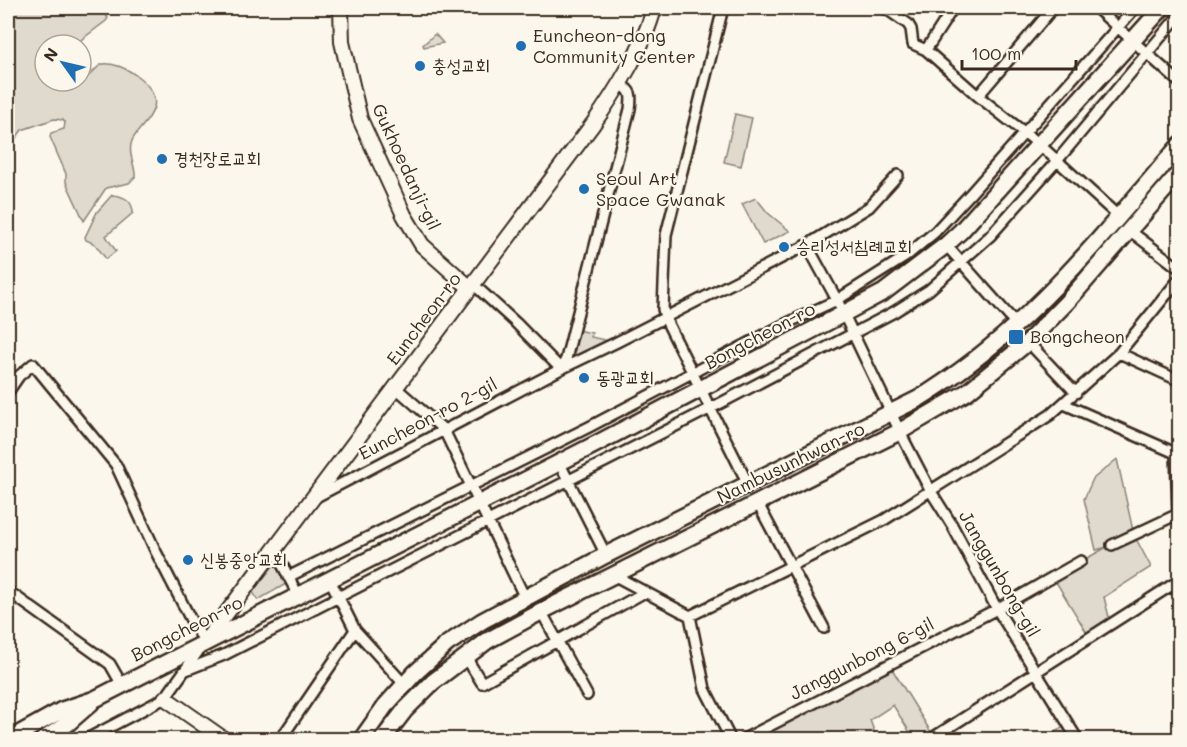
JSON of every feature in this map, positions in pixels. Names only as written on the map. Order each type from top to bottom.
[{"type":"main road","name":"Gukhoedanji-gil","points":[[341,8],[344,52],[360,119],[375,151],[417,239],[471,285]]},
{"type":"main road","name":"Euncheon-ro","points":[[205,642],[471,285],[624,86],[654,8]]},
{"type":"main road","name":"Bongcheon-ro","points":[[8,740],[62,710],[95,699],[560,462],[700,389],[840,307],[884,292],[946,245],[1040,145],[1162,8]]},
{"type":"main road","name":"Nambusunhwan-ro","points":[[382,740],[405,710],[426,688],[465,656],[506,630],[757,502],[895,423],[1017,325],[1053,291],[1179,146]]},
{"type":"main road","name":"Nambusunhwan-ro","points":[[361,740],[404,684],[430,658],[462,634],[606,555],[748,484],[967,392],[1028,342],[1067,302],[1179,172]]},
{"type":"main road","points":[[1139,193],[1137,201],[1140,206],[1151,205]]},
{"type":"main road","points":[[733,492],[739,491],[746,497],[747,503],[741,510]]},
{"type":"main road","points":[[532,594],[534,603],[538,608],[544,609]]},
{"type":"main road","points":[[165,698],[225,740]]},
{"type":"main road","name":"Bongcheon-ro","points":[[43,740],[67,724],[95,699]]},
{"type":"street","points":[[665,318],[663,309],[666,235],[723,8]]},
{"type":"street","points":[[885,8],[908,24],[913,44],[926,50],[978,96],[1040,145],[1056,162],[1118,216]]},
{"type":"street","points":[[926,50],[953,8]]},
{"type":"street","points":[[978,96],[1053,8]]},
{"type":"street","points":[[1096,8],[1132,41],[1150,49],[1179,82]]},
{"type":"street","name":"Bongcheon-ro","points":[[288,577],[589,427],[783,325],[840,307],[929,237],[1135,8]]},
{"type":"street","points":[[186,670],[224,655],[569,481],[852,335],[929,290],[990,237],[1056,162],[1179,14]]},
{"type":"street","points":[[471,285],[516,323],[561,369],[566,358],[630,109],[631,92],[624,86]]},
{"type":"street","name":"Euncheon-ro 2-gil","points":[[311,499],[840,227],[869,207],[898,175]]},
{"type":"street","points":[[1129,230],[1179,269]]},
{"type":"street","points":[[807,245],[840,307],[895,423]]},
{"type":"street","points":[[946,245],[1017,325]]},
{"type":"street","points":[[690,616],[884,520],[1022,435],[1064,404],[1119,353],[1179,278]]},
{"type":"street","name":"Nambusunhwan-ro","points":[[665,318],[748,484]]},
{"type":"street","points":[[1028,342],[1076,393]]},
{"type":"street","points":[[1119,353],[1178,377]]},
{"type":"street","points":[[8,392],[19,376],[33,364],[116,465],[161,562],[205,642],[165,698],[86,739]]},
{"type":"street","points":[[395,387],[444,430],[488,522],[532,594]]},
{"type":"street","points":[[1064,404],[1178,454],[1178,515],[1112,545]]},
{"type":"street","name":"Janggunbong-gil","points":[[895,423],[997,609],[1078,740]]},
{"type":"street","points":[[560,462],[606,555]]},
{"type":"street","points":[[757,502],[824,628]]},
{"type":"street","points":[[274,549],[297,595]]},
{"type":"street","name":"Janggunbong 6-gil","points":[[742,740],[997,609],[1081,561]]},
{"type":"street","points":[[616,573],[619,578],[690,616]]},
{"type":"street","points":[[329,578],[355,630],[404,684]]},
{"type":"street","points":[[934,737],[1172,585],[1179,593]]},
{"type":"street","points":[[8,591],[110,664],[122,685]]},
{"type":"street","points":[[465,656],[482,683],[645,592]]},
{"type":"street","points":[[544,609],[587,695]]},
{"type":"street","points":[[690,616],[705,689],[731,740]]},
{"type":"street","points":[[280,740],[355,630]]},
{"type":"street","points":[[17,740],[37,724]]},
{"type":"shaded area","points":[[8,8],[96,8],[103,11],[108,18],[90,33],[33,33],[33,93],[93,93],[93,72],[103,64],[120,66],[138,76],[151,91],[154,107],[132,141],[131,155],[135,177],[129,183],[106,188],[84,221],[66,182],[66,174],[50,137],[51,133],[64,129],[63,120],[54,119],[22,130],[8,149]]},
{"type":"shaded area","points":[[435,34],[443,43],[424,47],[423,45]]},
{"type":"shaded area","points":[[735,114],[752,118],[741,166],[724,162]]},
{"type":"shaded area","points":[[112,195],[127,200],[133,213],[106,236],[116,251],[106,259],[95,244],[86,240],[85,237],[97,212]]},
{"type":"shaded area","points":[[756,198],[768,213],[790,231],[763,244],[742,204]]},
{"type":"shaded area","points":[[577,330],[592,333],[591,337],[609,341],[573,360],[570,359]]},
{"type":"shaded area","points":[[1117,459],[1134,535],[1151,567],[1104,597],[1111,625],[1090,638],[1053,577],[1107,547],[1096,550],[1084,499],[1093,479]]},
{"type":"shaded area","points":[[275,564],[286,584],[258,600],[252,591]]},
{"type":"shaded area","points":[[889,664],[934,737],[945,739],[914,739],[893,705],[870,720],[877,739],[742,740]]},
{"type":"shaded area","points":[[1068,724],[1078,740],[1042,740]]},
{"type":"place","name":"Euncheon-dong Community Center","points":[[521,46]]},
{"type":"place","name":"충성교회","points":[[420,66]]},
{"type":"place","name":"경천장로교회","points":[[162,159]]},
{"type":"place","name":"Seoul Art Space Gwanak","points":[[584,189]]},
{"type":"place","name":"승리성서침례교회","points":[[784,247]]},
{"type":"place","name":"Bongcheon","points":[[1016,337]]},
{"type":"place","name":"동광교회","points":[[584,378]]},
{"type":"place","name":"신봉중앙교회","points":[[188,560]]}]
